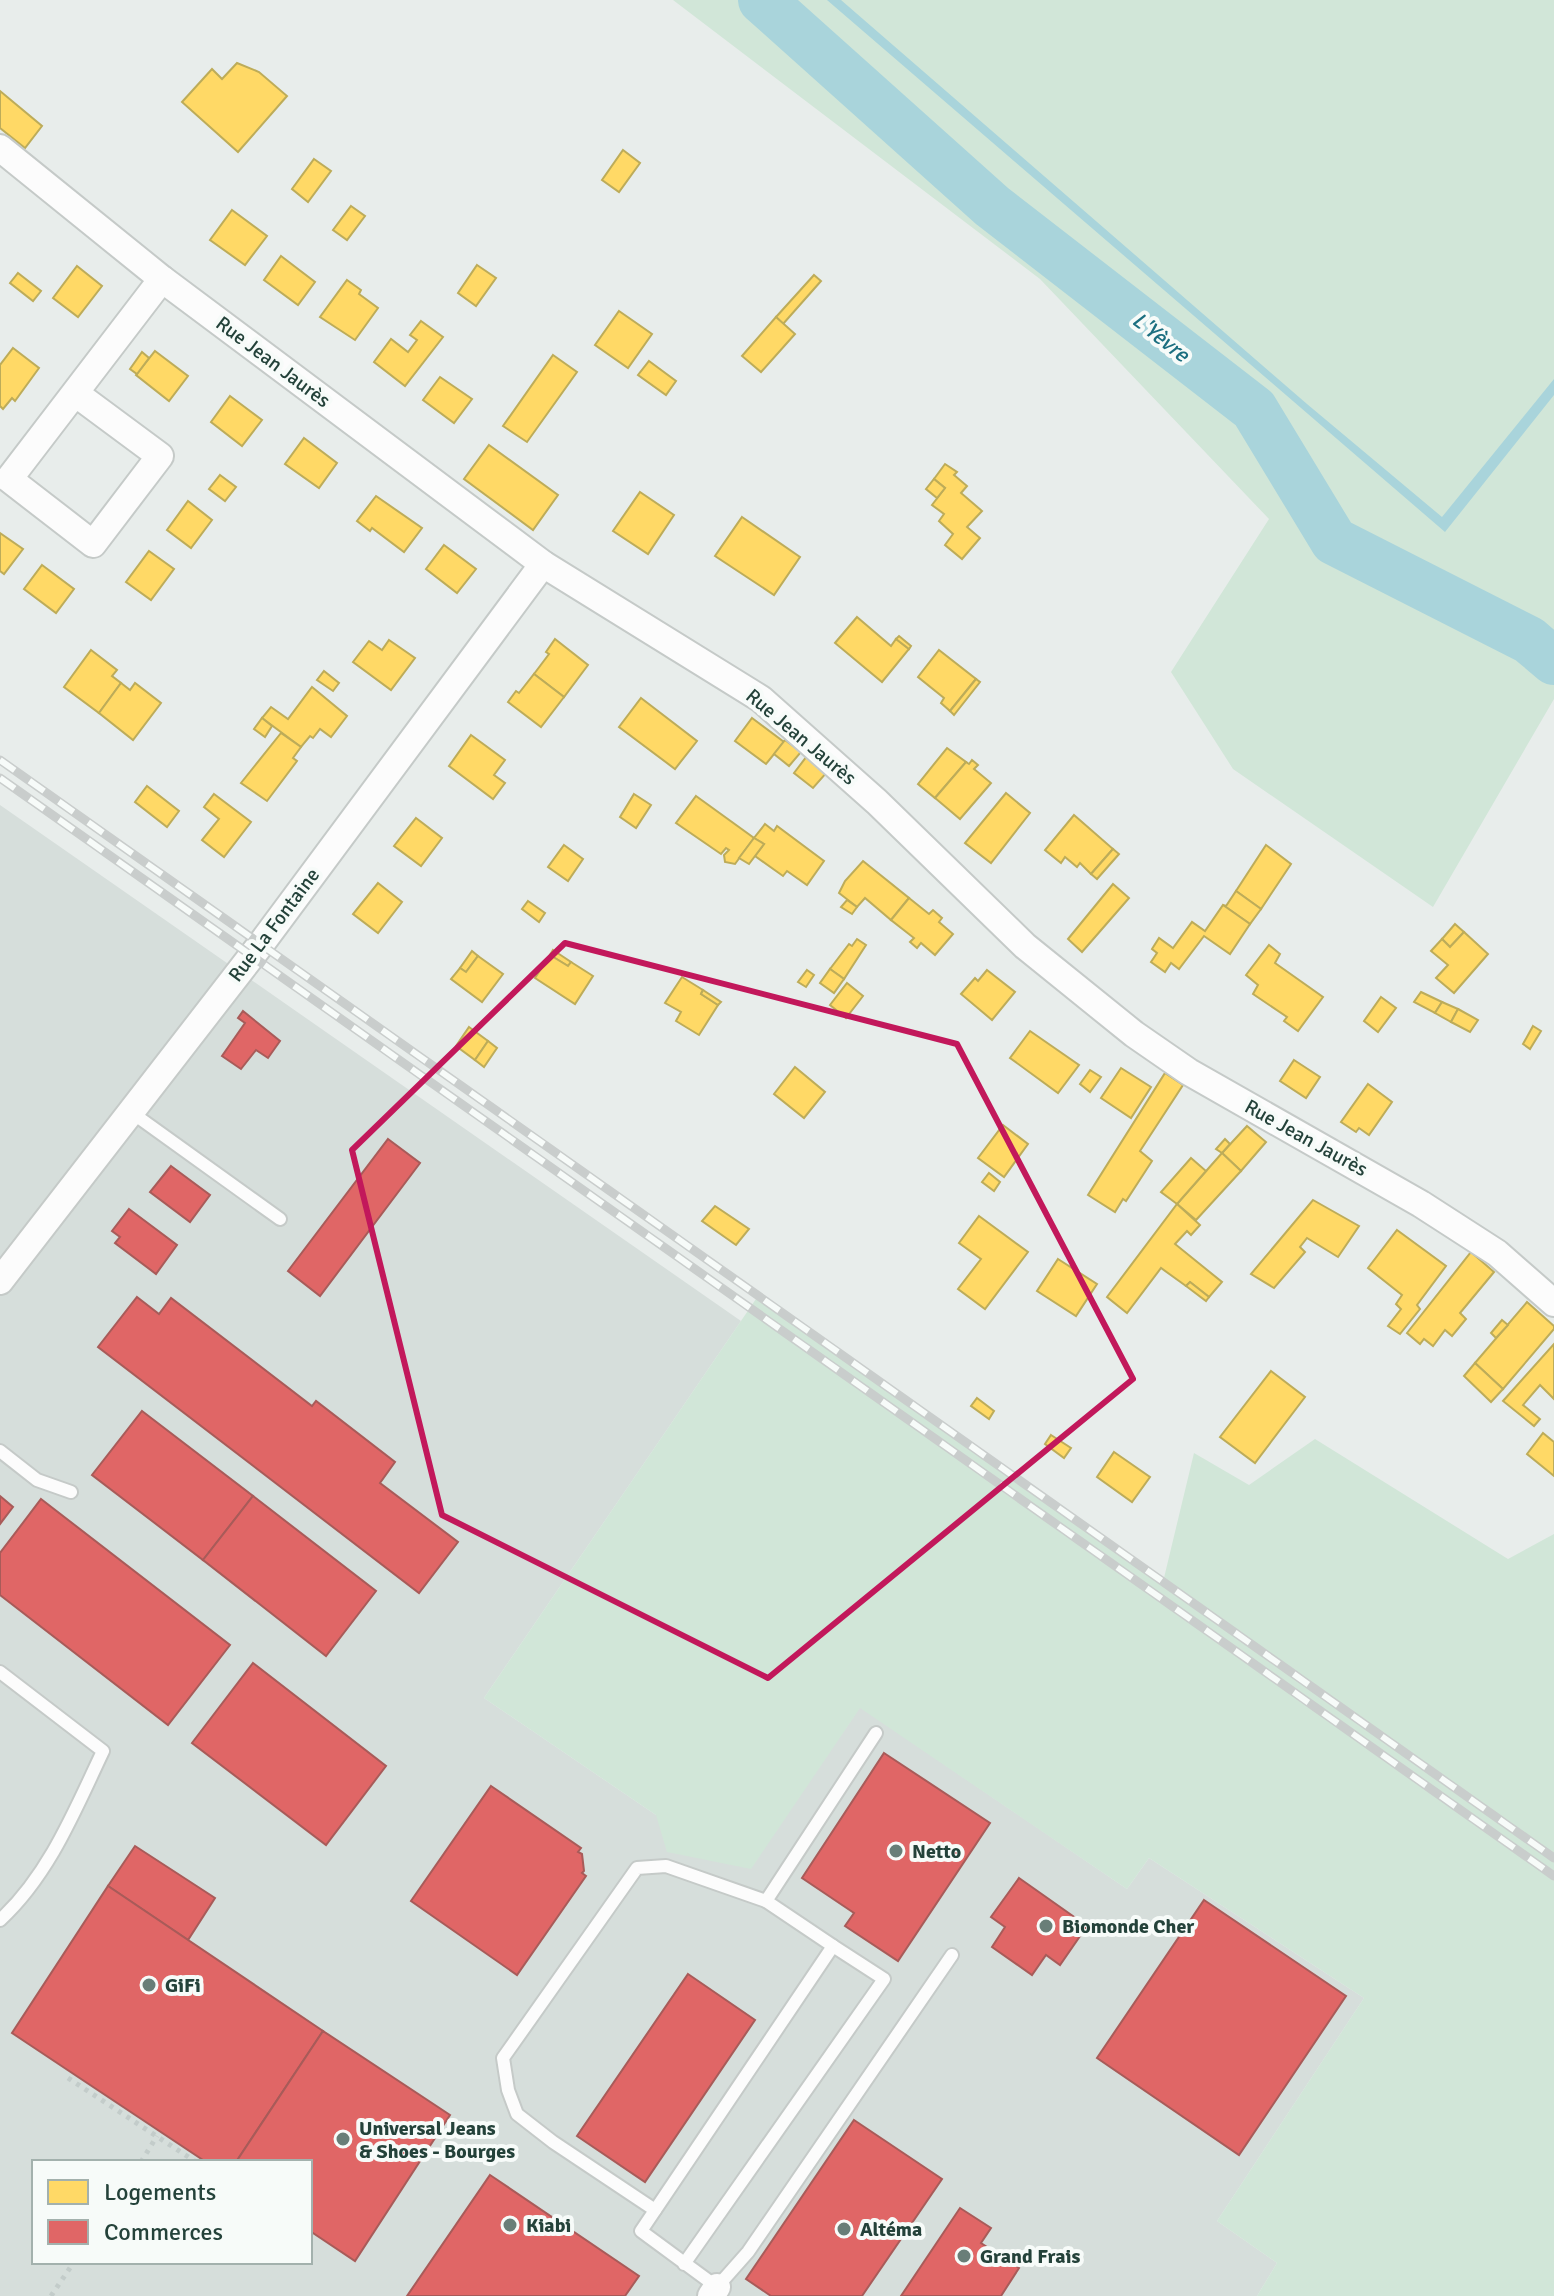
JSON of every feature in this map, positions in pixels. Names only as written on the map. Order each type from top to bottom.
[{"type":"street","name":"Rue Jean Jaurès","points":[[0,148],[162,279],[543,564],[761,699],[877,802],[1025,946],[1134,1034],[1189,1072],[1434,1212],[1497,1253],[1554,1303]]},
{"type":"street","points":[[75,393],[160,456],[93,544],[9,479],[162,279]]},
{"type":"street","name":"Rue La Fontaine","points":[[0,1281],[261,944],[543,564]]},
{"type":"lane","points":[[131,1112],[280,1219]]},
{"type":"lane","points":[[0,1451],[37,1480],[71,1492]]},
{"type":"lane","points":[[0,1672],[103,1751],[68,1823],[38,1875],[0,1920]]},
{"type":"lane","points":[[766,1901],[876,1733]]},
{"type":"lane","points":[[655,2210],[553,2142],[517,2114],[508,2090],[503,2058],[637,1868],[666,1866],[766,1901],[884,1979],[684,2264]]},
{"type":"lane","points":[[833,1946],[641,2231],[714,2292],[748,2252],[952,1955]]},
{"type":"path","points":[[68,2078],[193,2160]]},
{"type":"path","points":[[142,2160],[157,2136]]},
{"type":"path","points":[[51,2296],[73,2264]]},
{"type":"highlighted area","points":[[565,943],[957,1044],[1133,1379],[768,1678],[442,1515],[352,1150]]},
{"type":"shaded area","points":[[0,805],[741,1321],[484,1698],[656,1815],[846,1728],[860,1707],[1127,1889],[1149,1858],[1364,1998],[1217,2221],[1277,2263],[1257,2296],[0,2296]]},
{"type":"green space","points":[[673,0],[1554,0],[1554,699],[1433,907],[1233,769],[1171,672],[1269,519],[1040,279]]},
{"type":"green space","points":[[758,1296],[1163,1582],[1194,1453],[1249,1485],[1315,1439],[1508,1559],[1554,1534],[1554,2296],[1257,2296],[1277,2263],[1217,2221],[1364,1998],[1149,1858],[1127,1889],[860,1708],[751,1869],[667,1852],[656,1815],[484,1698]]},
{"type":"water","points":[[827,0],[841,0],[1442,517],[1554,379],[1554,395],[1445,532]]},
{"type":"building: Logements","points":[[237,63],[259,72],[287,96],[238,152],[182,102],[212,69],[222,79]]},
{"type":"building: Logements","points":[[0,91],[42,126],[25,148],[0,128]]},
{"type":"building: Logements","points":[[623,150],[640,163],[619,192],[602,180]]},
{"type":"building: Logements","points":[[314,159],[331,171],[308,202],[292,189]]},
{"type":"building: Logements","points":[[351,206],[365,216],[347,240],[333,230]]},
{"type":"building: Logements","points":[[232,210],[267,236],[245,265],[210,240]]},
{"type":"building: Logements","points":[[281,256],[315,282],[298,305],[264,280]]},
{"type":"building: Logements","points":[[477,265],[496,278],[476,306],[458,293]]},
{"type":"building: Logements","points":[[77,266],[102,286],[78,317],[53,298]]},
{"type":"building: Logements","points":[[18,273],[41,291],[33,301],[10,283]]},
{"type":"building: Logements","points":[[814,275],[821,281],[783,324],[776,317]]},
{"type":"building: Logements","points":[[347,280],[378,308],[355,340],[320,317]]},
{"type":"building: Logements","points":[[619,311],[652,334],[628,368],[595,345]]},
{"type":"building: Logements","points":[[776,317],[795,334],[761,372],[742,356]]},
{"type":"building: Logements","points":[[421,321],[443,337],[405,386],[374,362],[391,339],[408,352],[417,340],[410,335]]},
{"type":"building: Logements","points":[[13,348],[39,368],[15,401],[12,398],[3,409],[0,406],[0,365]]},
{"type":"building: Logements","points":[[155,351],[188,376],[169,401],[136,375]]},
{"type":"building: Logements","points":[[142,352],[149,358],[137,374],[130,369]]},
{"type":"building: Logements","points":[[553,355],[577,372],[527,442],[503,426]]},
{"type":"building: Logements","points":[[649,361],[676,381],[666,395],[638,375]]},
{"type":"building: Logements","points":[[440,377],[472,399],[454,423],[423,400]]},
{"type":"building: Logements","points":[[230,396],[262,420],[242,446],[211,422]]},
{"type":"building: Logements","points":[[304,438],[337,463],[319,488],[285,464]]},
{"type":"building: Logements","points":[[489,445],[558,495],[533,530],[464,479]]},
{"type":"building: Logements","points":[[945,464],[957,472],[954,475],[967,486],[961,493],[982,511],[967,527],[980,538],[962,559],[945,545],[953,534],[939,521],[944,514],[932,505],[945,488],[934,479]]},
{"type":"building: Logements","points":[[220,475],[236,487],[225,501],[209,489]]},
{"type":"building: Logements","points":[[934,479],[945,488],[937,498],[926,489]]},
{"type":"building: Logements","points":[[640,492],[674,515],[648,554],[613,531]]},
{"type":"building: Logements","points":[[376,496],[422,528],[404,552],[372,528],[370,531],[357,521]]},
{"type":"building: Logements","points":[[188,501],[212,520],[191,548],[167,530]]},
{"type":"building: Logements","points":[[742,517],[800,557],[774,595],[715,556]]},
{"type":"building: Logements","points":[[0,533],[23,549],[4,574],[0,571]]},
{"type":"building: Logements","points":[[444,545],[476,569],[457,593],[426,569]]},
{"type":"building: Logements","points":[[149,551],[174,569],[151,600],[126,582]]},
{"type":"building: Logements","points":[[42,565],[74,589],[56,613],[24,589]]},
{"type":"building: Logements","points":[[857,617],[891,646],[896,639],[909,649],[882,682],[835,643]]},
{"type":"building: Logements","points":[[899,636],[911,646],[909,649],[896,639]]},
{"type":"building: Logements","points":[[555,639],[588,665],[564,697],[534,674],[549,654],[546,652]]},
{"type":"building: Logements","points":[[389,640],[415,658],[391,690],[353,662],[369,641],[382,650]]},
{"type":"building: Logements","points":[[91,650],[117,670],[112,676],[121,683],[99,713],[64,687]]},
{"type":"building: Logements","points":[[939,650],[976,679],[950,711],[941,703],[944,698],[918,677]]},
{"type":"building: Logements","points":[[324,671],[339,683],[333,691],[317,680]]},
{"type":"building: Logements","points":[[534,674],[564,697],[541,727],[508,702]]},
{"type":"building: Logements","points":[[976,679],[980,682],[954,715],[950,711]]},
{"type":"building: Logements","points":[[121,683],[130,690],[135,683],[161,703],[133,740],[99,713]]},
{"type":"building: Logements","points":[[312,687],[347,716],[331,737],[320,729],[301,747],[262,718],[271,707],[288,719]]},
{"type":"building: Logements","points":[[641,698],[697,741],[675,769],[619,727]]},
{"type":"building: Logements","points":[[262,718],[272,726],[265,737],[254,729]]},
{"type":"building: Logements","points":[[752,718],[784,742],[766,764],[735,741]]},
{"type":"building: Logements","points":[[281,733],[301,747],[293,758],[297,761],[267,801],[241,783]]},
{"type":"building: Logements","points":[[471,735],[505,760],[494,775],[505,783],[493,799],[449,766]]},
{"type":"building: Logements","points":[[785,740],[801,752],[789,766],[774,754]]},
{"type":"building: Logements","points":[[947,748],[966,762],[935,798],[918,784]]},
{"type":"building: Logements","points":[[807,756],[828,771],[813,788],[794,773]]},
{"type":"building: Logements","points":[[972,760],[978,765],[974,769],[991,783],[960,819],[935,798],[966,762],[969,764]]},
{"type":"building: Logements","points":[[147,786],[179,811],[167,827],[135,802]]},
{"type":"building: Logements","points":[[1006,793],[1030,813],[991,863],[965,843]]},
{"type":"building: Logements","points":[[214,794],[251,822],[224,857],[202,840],[219,819],[204,807]]},
{"type":"building: Logements","points":[[634,794],[651,805],[636,828],[620,817]]},
{"type":"building: Logements","points":[[696,796],[754,838],[735,864],[725,862],[724,855],[729,850],[726,848],[721,854],[676,823]]},
{"type":"building: Logements","points":[[1074,815],[1113,849],[1091,874],[1080,863],[1077,867],[1065,857],[1061,863],[1045,850]]},
{"type":"building: Logements","points":[[416,818],[442,838],[421,866],[394,846]]},
{"type":"building: Logements","points":[[765,824],[774,831],[777,826],[824,861],[807,885],[787,871],[783,876],[755,856],[764,844],[754,838]]},
{"type":"building: Logements","points":[[754,838],[764,844],[749,864],[739,858]]},
{"type":"building: Logements","points":[[564,845],[583,859],[568,881],[548,867]]},
{"type":"building: Logements","points":[[1266,845],[1291,864],[1261,909],[1236,891]]},
{"type":"building: Logements","points":[[1113,849],[1119,854],[1097,879],[1091,874]]},
{"type":"building: Logements","points":[[863,861],[909,898],[891,920],[865,898],[857,907],[839,893]]},
{"type":"building: Logements","points":[[378,883],[402,902],[378,933],[353,914]]},
{"type":"building: Logements","points":[[1113,884],[1129,898],[1082,952],[1068,939]]},
{"type":"building: Logements","points":[[1236,891],[1261,909],[1250,924],[1223,905],[1226,906]]},
{"type":"building: Logements","points":[[909,898],[929,914],[933,910],[942,918],[939,922],[953,934],[935,955],[921,943],[917,948],[910,942],[914,938],[891,920]]},
{"type":"building: Logements","points":[[847,900],[857,907],[852,914],[841,907]]},
{"type":"building: Logements","points":[[528,901],[545,913],[539,922],[522,909]]},
{"type":"building: Logements","points":[[1223,905],[1250,924],[1230,954],[1204,936],[1179,969],[1171,963],[1165,972],[1151,962],[1157,953],[1152,949],[1159,938],[1173,948],[1192,922],[1205,931]]},
{"type":"building: Logements","points":[[1455,924],[1464,932],[1450,947],[1442,939]]},
{"type":"building: Logements","points":[[1464,932],[1488,954],[1454,993],[1436,978],[1448,965],[1431,951],[1442,939],[1450,947]]},
{"type":"building: Logements","points":[[857,939],[866,945],[844,979],[830,969],[849,944],[852,946]]},
{"type":"building: Logements","points":[[1269,945],[1280,954],[1275,963],[1323,997],[1298,1031],[1284,1021],[1287,1017],[1253,994],[1258,985],[1246,975]]},
{"type":"building: Logements","points":[[553,950],[571,962],[568,966],[550,955]]},
{"type":"building: Logements","points":[[472,951],[478,956],[466,972],[460,968]]},
{"type":"building: Logements","points":[[550,955],[568,966],[571,962],[593,976],[575,1004],[535,978]]},
{"type":"building: Logements","points":[[478,956],[503,974],[482,1002],[451,979],[460,968],[466,972]]},
{"type":"building: Logements","points":[[830,969],[844,979],[834,993],[820,983]]},
{"type":"building: Logements","points":[[807,970],[814,975],[806,987],[798,982]]},
{"type":"building: Logements","points":[[987,970],[1015,992],[992,1020],[961,994]]},
{"type":"building: Logements","points":[[682,977],[703,990],[701,994],[718,1005],[699,1035],[676,1021],[681,1012],[665,1003]]},
{"type":"building: Logements","points":[[847,983],[863,996],[846,1018],[830,1005]]},
{"type":"building: Logements","points":[[703,990],[721,1002],[718,1005],[701,994]]},
{"type":"building: Logements","points":[[1421,992],[1442,1002],[1435,1013],[1414,1002]]},
{"type":"building: Logements","points":[[1381,997],[1396,1008],[1378,1032],[1364,1021]]},
{"type":"building: Logements","points":[[1442,1002],[1458,1009],[1451,1022],[1435,1013]]},
{"type":"building: Logements","points":[[1458,1009],[1478,1020],[1470,1032],[1451,1022]]},
{"type":"building: Logements","points":[[1533,1026],[1541,1031],[1530,1049],[1523,1044]]},
{"type":"building: Logements","points":[[469,1027],[488,1041],[475,1060],[456,1046]]},
{"type":"building: Logements","points":[[1030,1031],[1079,1065],[1058,1093],[1010,1058]]},
{"type":"building: Logements","points":[[488,1041],[497,1048],[484,1067],[475,1060]]},
{"type":"building: Logements","points":[[1294,1060],[1320,1077],[1306,1098],[1280,1081]]},
{"type":"building: Logements","points":[[795,1067],[825,1092],[804,1118],[774,1094]]},
{"type":"building: Logements","points":[[1121,1068],[1151,1087],[1131,1118],[1101,1098]]},
{"type":"building: Logements","points":[[1090,1070],[1101,1077],[1090,1092],[1080,1084]]},
{"type":"building: Logements","points":[[1165,1073],[1183,1085],[1140,1151],[1152,1161],[1126,1201],[1123,1199],[1115,1212],[1088,1195]]},
{"type":"building: Logements","points":[[1368,1084],[1392,1102],[1369,1135],[1359,1128],[1356,1132],[1341,1122]]},
{"type":"building: Logements","points":[[1003,1125],[1028,1144],[1004,1177],[978,1158]]},
{"type":"building: Logements","points":[[1247,1126],[1266,1142],[1241,1171],[1222,1153]]},
{"type":"building: Logements","points":[[1225,1139],[1230,1144],[1222,1153],[1216,1149]]},
{"type":"building: Logements","points":[[1222,1153],[1241,1171],[1196,1220],[1177,1204]]},
{"type":"building: Logements","points":[[1191,1158],[1206,1171],[1177,1204],[1161,1192]]},
{"type":"building: Logements","points":[[989,1173],[1000,1182],[994,1191],[982,1182]]},
{"type":"building: Logements","points":[[1313,1200],[1359,1226],[1338,1257],[1307,1238],[1300,1247],[1305,1252],[1274,1288],[1251,1274]]},
{"type":"building: Logements","points":[[1177,1204],[1200,1225],[1191,1235],[1187,1231],[1175,1244],[1222,1282],[1209,1297],[1190,1282],[1186,1286],[1161,1268],[1127,1313],[1107,1297]]},
{"type":"building: Logements","points":[[715,1206],[749,1229],[736,1245],[702,1221]]},
{"type":"building: Logements","points":[[979,1216],[1028,1252],[985,1309],[958,1289],[981,1259],[959,1243]]},
{"type":"building: Logements","points":[[1397,1230],[1446,1266],[1417,1305],[1420,1309],[1400,1334],[1388,1326],[1401,1309],[1396,1304],[1402,1295],[1368,1268]]},
{"type":"building: Logements","points":[[1471,1252],[1494,1272],[1460,1313],[1466,1319],[1452,1336],[1445,1330],[1433,1346],[1424,1339],[1420,1344],[1407,1333]]},
{"type":"building: Logements","points":[[1058,1259],[1097,1284],[1076,1316],[1037,1291]]},
{"type":"building: Logements","points":[[1190,1282],[1209,1297],[1206,1301],[1186,1286]]},
{"type":"building: Logements","points":[[1527,1302],[1554,1329],[1503,1389],[1475,1363]]},
{"type":"building: Logements","points":[[1502,1320],[1508,1325],[1496,1338],[1491,1333]]},
{"type":"building: Logements","points":[[1554,1344],[1554,1399],[1540,1385],[1523,1405],[1540,1419],[1534,1426],[1503,1401]]},
{"type":"building: Logements","points":[[1475,1363],[1503,1389],[1491,1402],[1464,1376]]},
{"type":"building: Logements","points":[[1271,1371],[1305,1397],[1255,1463],[1220,1437]]},
{"type":"building: Logements","points":[[977,1398],[994,1411],[989,1419],[971,1406]]},
{"type":"building: Logements","points":[[1543,1433],[1554,1442],[1554,1476],[1527,1454]]},
{"type":"building: Logements","points":[[1051,1435],[1071,1448],[1064,1458],[1045,1444]]},
{"type":"building: Logements","points":[[1114,1452],[1150,1477],[1132,1502],[1097,1477]]},
{"type":"building: Commerces","points":[[243,1011],[280,1041],[268,1058],[256,1050],[241,1069],[222,1056],[245,1023],[238,1018]]},
{"type":"building: Commerces","points":[[388,1139],[420,1163],[320,1296],[288,1271]]},
{"type":"building: Commerces","points":[[171,1166],[210,1195],[190,1222],[150,1192]]},
{"type":"building: Commerces","points":[[129,1209],[177,1245],[156,1274],[115,1243],[120,1237],[112,1231]]},
{"type":"building: Commerces","points":[[137,1297],[159,1314],[171,1298],[312,1406],[316,1401],[395,1462],[380,1483],[458,1542],[419,1593],[98,1347]]},
{"type":"building: Commerces","points":[[142,1411],[253,1496],[203,1560],[92,1475]]},
{"type":"building: Commerces","points":[[0,1496],[13,1507],[0,1524]]},
{"type":"building: Commerces","points":[[253,1496],[376,1591],[326,1656],[203,1560]]},
{"type":"building: Commerces","points":[[41,1499],[230,1645],[168,1725],[0,1595],[0,1553]]},
{"type":"building: Commerces","points":[[253,1663],[386,1766],[326,1845],[192,1743]]},
{"type":"building: Commerces","name":"Netto","points":[[884,1753],[990,1823],[898,1961],[845,1926],[854,1913],[802,1878]]},
{"type":"building: Commerces","points":[[491,1786],[581,1848],[578,1852],[582,1854],[582,1873],[586,1876],[517,1975],[411,1901]]},
{"type":"building: Commerces","points":[[135,1846],[215,1898],[188,1940],[108,1886]]},
{"type":"building: Commerces","name":"Biomonde Cher","points":[[1019,1878],[1087,1926],[1060,1965],[1046,1955],[1032,1975],[992,1947],[1005,1927],[991,1917]]},
{"type":"building: Commerces","name":"GiFi","points":[[108,1886],[323,2031],[237,2160],[203,2160],[12,2033]]},
{"type":"building: Commerces","points":[[1204,1900],[1346,1996],[1239,2155],[1097,2058]]},
{"type":"building: Commerces","points":[[688,1974],[755,2020],[645,2182],[577,2136]]},
{"type":"building: Commerces","name":"Universal Jeans & Shoes - Bourges","points":[[323,2031],[450,2115],[355,2261],[312,2232],[312,2160],[237,2160]]},
{"type":"building: Commerces","name":"Altéma","points":[[854,2120],[942,2179],[862,2296],[771,2296],[746,2279]]},
{"type":"building: Commerces","name":"Kiabi","points":[[490,2175],[639,2276],[625,2296],[407,2296]]},
{"type":"building: Commerces","name":"Grand Frais","points":[[960,2208],[991,2228],[981,2243],[1019,2268],[1001,2296],[901,2296]]},
{"type":"waterway","name":"L'Yèvre","points":[[762,0],[992,206],[1254,409],[1334,541],[1529,640],[1554,661]]},
{"type":"railway","points":[[0,760],[1554,1858]]},
{"type":"railway","points":[[0,778],[1554,1876]]},
{"type":"place","name":"Netto","points":[[896,1851]]},
{"type":"place","name":"Biomonde Cher","points":[[1046,1926]]},
{"type":"place","name":"GiFi","points":[[149,1985]]},
{"type":"place","name":"Universal Jeans & Shoes - Bourges","points":[[343,2139]]},
{"type":"place","name":"Kiabi","points":[[510,2225]]},
{"type":"place","name":"Altéma","points":[[844,2229]]},
{"type":"place","name":"Grand Frais","points":[[964,2256]]}]
